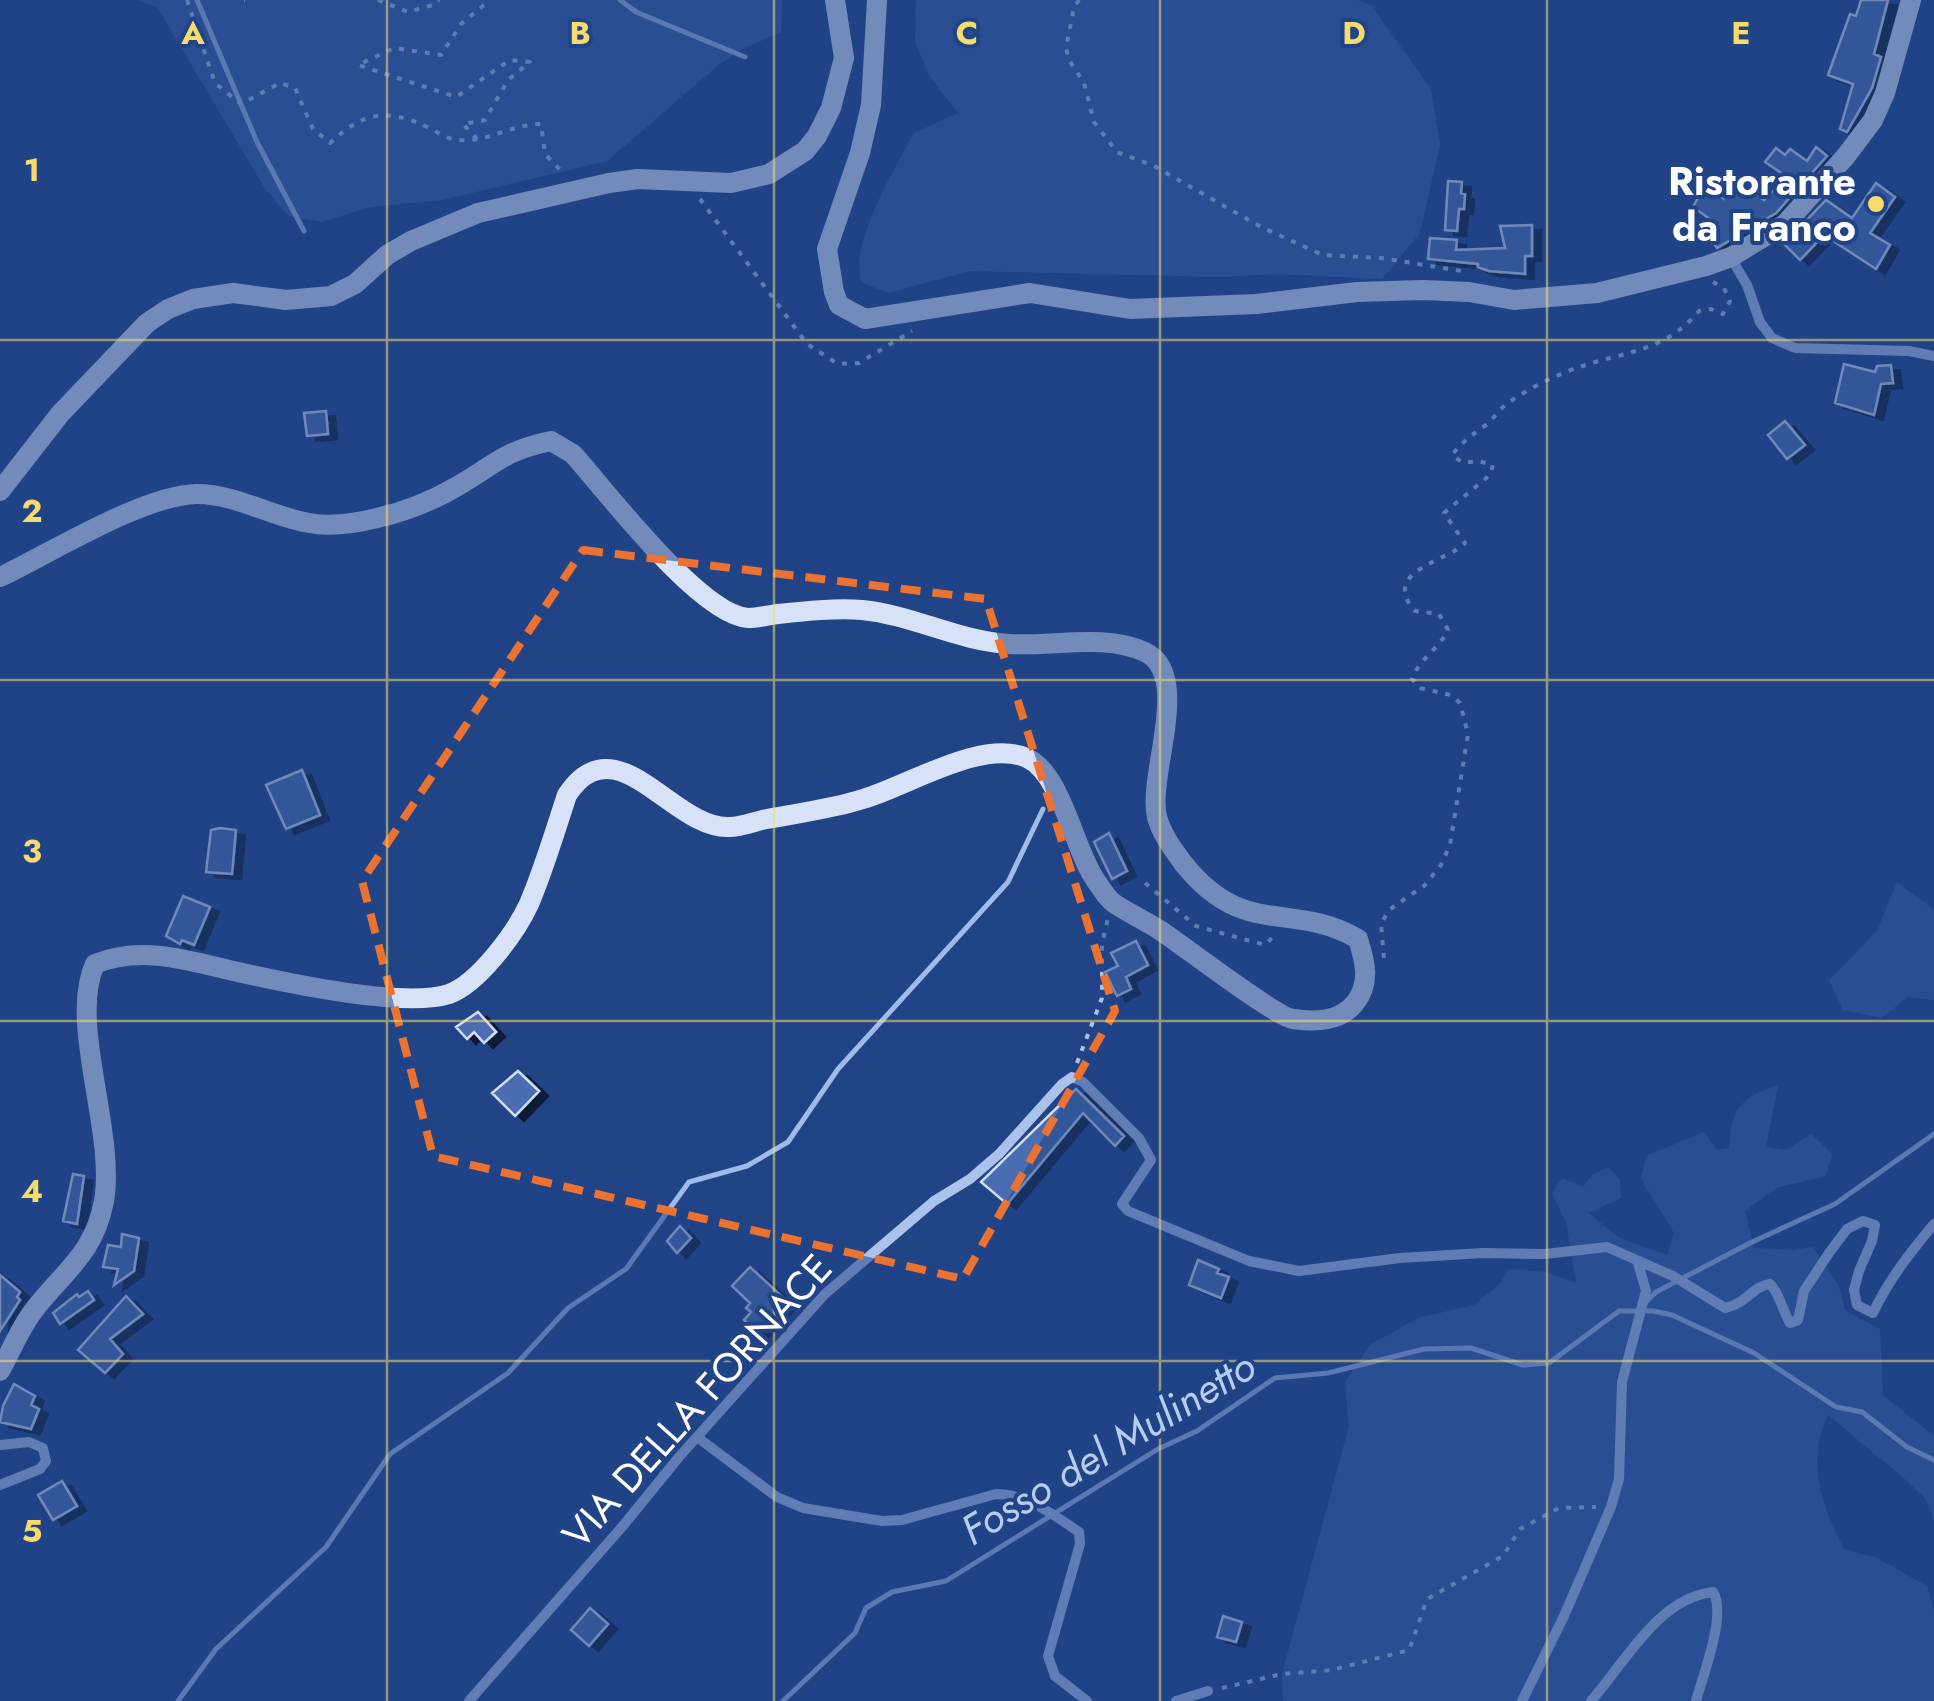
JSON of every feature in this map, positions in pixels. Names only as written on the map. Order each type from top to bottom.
[{"type":"main road","points":[[0,492],[60,414],[147,323],[168,308],[193,299],[232,293],[286,300],[331,296],[355,284],[387,256],[412,241],[478,213],[580,190],[638,179],[731,183],[769,174],[804,151],[817,136],[831,108],[844,58],[836,0]]},
{"type":"main road","points":[[877,0],[871,105],[860,153],[827,249],[840,305],[865,319],[1030,293],[1130,309],[1256,304],[1356,292],[1422,290],[1470,292],[1514,300],[1597,292],[1706,266],[1730,257],[1784,224],[1846,156],[1872,120],[1894,67],[1910,0]]},
{"type":"main road","points":[[0,577],[132,512],[195,494],[220,496],[308,523],[357,522],[412,508],[456,487],[490,462],[518,448],[551,441],[573,454],[692,588],[746,618],[862,610],[906,618],[981,641],[1090,643],[1144,651],[1157,660],[1168,692],[1156,784],[1157,816],[1167,842],[1211,893],[1239,910],[1285,920],[1320,922],[1358,939],[1365,962],[1365,981],[1348,1012],[1330,1020],[1289,1019],[1111,902],[1086,868],[1046,776],[1033,760],[1012,752],[954,764],[859,800],[728,828],[704,822],[682,810],[630,774],[616,769],[593,770],[576,781],[567,796],[528,906],[500,950],[450,993],[404,999],[266,979],[184,959],[144,954],[115,956],[94,964],[88,979],[87,1015],[107,1176],[97,1230],[80,1262],[33,1311],[0,1371]]},
{"type":"street","points":[[1730,257],[1748,285],[1760,322],[1772,338],[1795,348],[1909,351],[1934,356]]},
{"type":"street","points":[[1072,1077],[1083,1082],[1139,1138],[1151,1160],[1122,1204],[1128,1211],[1249,1261],[1299,1271],[1400,1258],[1545,1254],[1607,1247],[1672,1276],[1725,1308],[1743,1304],[1760,1286],[1770,1284],[1790,1323],[1798,1320],[1804,1291],[1847,1229],[1863,1221],[1876,1225],[1854,1290],[1857,1304],[1873,1313],[1886,1286],[1934,1224]]},
{"type":"street","name":"VIA DELLA FORNACE","points":[[469,1701],[825,1294],[934,1201],[970,1179],[999,1154],[1072,1077]]},
{"type":"street","points":[[1522,1701],[1611,1507],[1618,1479],[1622,1382],[1645,1295],[1638,1263]]},
{"type":"street","points":[[697,1437],[776,1497],[803,1508],[882,1521],[902,1520],[996,1494],[1010,1494],[1062,1520],[1079,1532],[1080,1544],[1048,1656],[1055,1676],[1087,1701]]},
{"type":"street","points":[[0,1444],[29,1442],[43,1448],[46,1461],[40,1468],[0,1485]]},
{"type":"street","points":[[1591,1701],[1660,1620],[1699,1593],[1713,1592],[1718,1601],[1717,1621],[1696,1701]]},
{"type":"street","points":[[1176,1701],[1208,1691]]},
{"type":"path","points":[[187,0],[215,83],[241,104],[280,83],[294,88],[313,129],[330,143],[350,124],[390,113],[454,140],[493,138],[523,124],[541,124],[545,154],[580,190]]},
{"type":"path","points":[[378,0],[408,12],[439,0]]},
{"type":"path","points":[[476,139],[463,124],[485,120],[508,80],[530,62],[510,60],[456,97],[358,66],[394,48],[441,55],[460,24],[490,0]]},
{"type":"path","points":[[1078,0],[1066,48],[1069,60],[1084,83],[1094,122],[1117,152],[1154,166],[1260,227],[1323,256],[1381,258],[1472,272]]},
{"type":"path","points":[[684,180],[807,344],[838,364],[859,363],[918,329]]},
{"type":"path","points":[[1365,981],[1382,964],[1381,924],[1389,910],[1425,885],[1441,865],[1450,844],[1468,734],[1460,704],[1451,695],[1420,688],[1412,678],[1416,669],[1439,648],[1448,630],[1439,614],[1415,612],[1405,591],[1411,575],[1423,565],[1455,554],[1465,543],[1444,513],[1490,475],[1493,465],[1463,463],[1452,455],[1462,441],[1491,422],[1504,406],[1576,368],[1640,352],[1682,331],[1699,310],[1723,314],[1730,302],[1724,288],[1710,280],[1706,266]]},
{"type":"path","points":[[1145,883],[1196,926],[1222,935],[1265,945],[1285,920]]},
{"type":"path","points":[[1072,1077],[1102,998],[1102,944],[1111,902]]},
{"type":"path","points":[[1208,1691],[1282,1674],[1332,1670],[1409,1650],[1427,1599],[1503,1556],[1520,1529],[1559,1508],[1611,1507]]},
{"type":"highlighted area","points":[[583,550],[986,599],[1115,1011],[963,1279],[433,1156],[362,881]]},
{"type":"shaded area","points":[[138,0],[782,0],[781,32],[721,63],[607,161],[442,200],[370,207],[322,222],[288,216],[264,187],[157,7]]},
{"type":"shaded area","points":[[916,0],[1358,0],[1371,5],[1431,89],[1440,144],[1420,233],[1382,279],[970,271],[888,293],[861,282],[859,265],[868,226],[914,133],[958,113],[930,77],[915,42]]},
{"type":"shaded area","points":[[1897,882],[1934,910],[1934,1000],[1908,997],[1881,1018],[1843,1010],[1829,980],[1877,931]]},
{"type":"shaded area","points":[[1778,1085],[1766,1147],[1786,1150],[1811,1134],[1832,1154],[1826,1176],[1776,1188],[1745,1211],[1754,1248],[1813,1247],[1839,1286],[1845,1310],[1880,1329],[1883,1395],[1934,1436],[1934,1521],[1926,1499],[1828,1415],[1821,1432],[1817,1466],[1823,1500],[1844,1549],[1877,1558],[1927,1586],[1934,1610],[1934,1701],[1283,1701],[1282,1674],[1349,1426],[1345,1382],[1370,1345],[1418,1318],[1474,1305],[1499,1285],[1509,1269],[1546,1272],[1576,1283],[1566,1222],[1552,1193],[1562,1178],[1583,1187],[1593,1174],[1608,1167],[1620,1180],[1621,1198],[1589,1213],[1619,1238],[1667,1255],[1674,1233],[1641,1179],[1646,1156],[1704,1132],[1717,1150],[1730,1148],[1732,1123],[1740,1106]]},
{"type":"building","points":[[1861,0],[1888,0],[1874,54],[1881,57],[1872,88],[1847,132],[1840,129],[1853,84],[1828,75],[1850,14],[1856,16]]},
{"type":"building","points":[[1816,147],[1827,156],[1776,213],[1717,248],[1709,235],[1718,225],[1693,207],[1705,185],[1724,199],[1733,184],[1739,189],[1742,184],[1764,200],[1787,177],[1765,162],[1776,148],[1785,155],[1790,149],[1807,161]]},
{"type":"building","points":[[1448,181],[1462,182],[1461,193],[1465,194],[1457,231],[1445,230]]},
{"type":"building","points":[[1876,183],[1895,197],[1870,233],[1890,245],[1876,269],[1824,235],[1800,260],[1784,244],[1826,200],[1852,218]]},
{"type":"building","points":[[1532,225],[1532,256],[1525,256],[1525,274],[1428,259],[1430,238],[1457,240],[1456,250],[1505,248],[1500,226]]},
{"type":"building","points":[[1844,364],[1875,372],[1877,366],[1891,365],[1893,383],[1881,384],[1874,415],[1835,403]]},
{"type":"building","points":[[326,411],[328,434],[307,436],[304,413]]},
{"type":"building","points":[[1785,421],[1805,445],[1787,459],[1768,435]]},
{"type":"building","points":[[302,770],[320,815],[286,829],[266,785]]},
{"type":"building","points":[[211,830],[236,830],[232,874],[206,872]]},
{"type":"building","points":[[1109,833],[1127,871],[1112,879],[1094,842]]},
{"type":"building","points":[[183,896],[210,907],[194,945],[182,940],[180,944],[166,936]]},
{"type":"building","points":[[1136,941],[1148,965],[1126,977],[1131,989],[1117,996],[1105,972],[1118,966],[1111,953]]},
{"type":"building","points":[[478,1012],[496,1032],[484,1043],[474,1032],[467,1039],[456,1027]]},
{"type":"building","points":[[518,1071],[539,1091],[515,1116],[492,1093]]},
{"type":"building","points":[[1076,1089],[1124,1136],[1115,1146],[1083,1113],[1007,1204],[981,1182]]},
{"type":"building","points":[[73,1174],[84,1176],[77,1224],[63,1221]]},
{"type":"building","points":[[680,1226],[691,1238],[677,1253],[667,1241]]},
{"type":"building","points":[[122,1234],[139,1238],[134,1271],[114,1285],[118,1269],[103,1267],[108,1245],[121,1247]]},
{"type":"building","points":[[1198,1260],[1229,1277],[1221,1298],[1189,1285]]},
{"type":"building","points":[[750,1267],[788,1302],[758,1334],[744,1320],[751,1312],[746,1308],[750,1303],[732,1286]]},
{"type":"building","points":[[0,1275],[20,1292],[20,1300],[0,1331]]},
{"type":"building","points":[[88,1291],[94,1300],[60,1324],[53,1313],[77,1294],[79,1297]]},
{"type":"building","points":[[126,1296],[143,1314],[110,1339],[123,1354],[105,1373],[78,1350]]},
{"type":"building","points":[[14,1384],[35,1396],[31,1405],[39,1409],[31,1429],[0,1422]]},
{"type":"building","points":[[62,1481],[77,1506],[53,1520],[38,1495]]},
{"type":"building","points":[[590,1608],[608,1624],[589,1646],[571,1630]]},
{"type":"building","points":[[1223,1616],[1242,1622],[1236,1642],[1217,1637]]},
{"type":"waterway","points":[[197,0],[257,142],[304,231]]},
{"type":"waterway","points":[[620,0],[636,12],[745,57]]},
{"type":"waterway","points":[[178,1701],[216,1649],[326,1547],[390,1454],[508,1373],[568,1308],[626,1269],[689,1182],[747,1166],[788,1142],[838,1069],[1008,882],[1043,809]]},
{"type":"waterway","points":[[1647,1301],[1656,1292],[1752,1242],[1835,1204],[1934,1134]]},
{"type":"waterway","name":"Fosso del Mulinetto","points":[[783,1701],[855,1633],[866,1608],[892,1592],[946,1581],[1158,1449],[1197,1431],[1275,1378],[1328,1373],[1424,1349],[1471,1348],[1523,1365],[1549,1363],[1619,1311],[1653,1311],[1672,1315],[1754,1353],[1836,1407],[1862,1412],[1907,1447],[1934,1460]]},
{"type":"place","name":"Ristorante da Franco","points":[[1876,204]]}]
